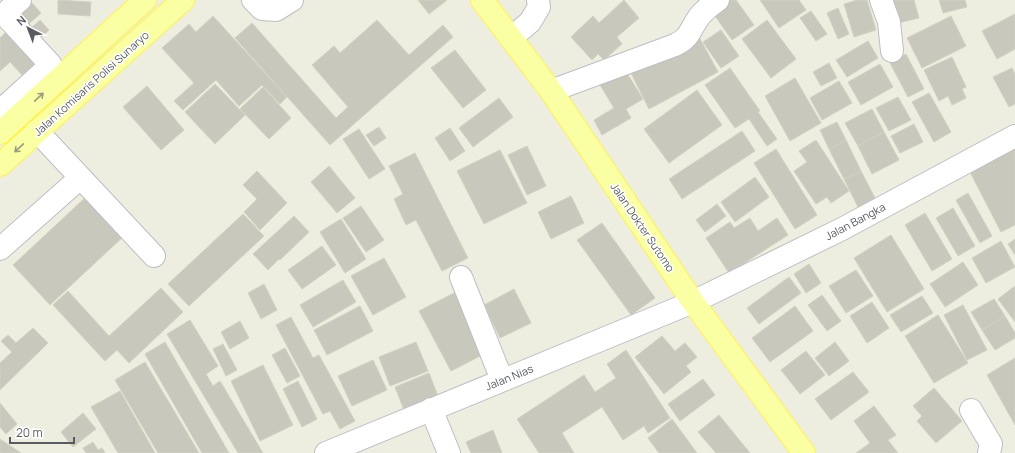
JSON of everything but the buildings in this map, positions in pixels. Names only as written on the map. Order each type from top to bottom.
[{"type":"main road","points":[[0,133],[145,0]]},
{"type":"main road","name":"Jalan Komisaris Polisi Sunaryo","points":[[0,166],[183,0]]},
{"type":"main road","name":"Jalan Dokter Sutomo","points":[[482,0],[551,91],[693,302],[804,453]]},
{"type":"street","points":[[0,111],[51,65],[4,14],[20,0]]},
{"type":"street","points":[[253,0],[262,9],[276,10],[292,0]]},
{"type":"street","points":[[511,38],[530,22],[539,8],[538,0]]},
{"type":"street","points":[[551,91],[684,40],[690,34],[707,7],[718,0]]},
{"type":"street","points":[[881,0],[889,22],[892,51]]},
{"type":"street","points":[[37,131],[154,256]]},
{"type":"street","name":"Jalan Bangka","points":[[693,302],[842,229],[1015,136]]},
{"type":"street","points":[[0,249],[80,178]]},
{"type":"street","points":[[461,277],[502,380]]},
{"type":"street","name":"Jalan Nias","points":[[326,453],[431,408],[693,302]]},
{"type":"street","points":[[431,408],[448,453]]},
{"type":"street","points":[[971,410],[990,444],[989,453]]}]
